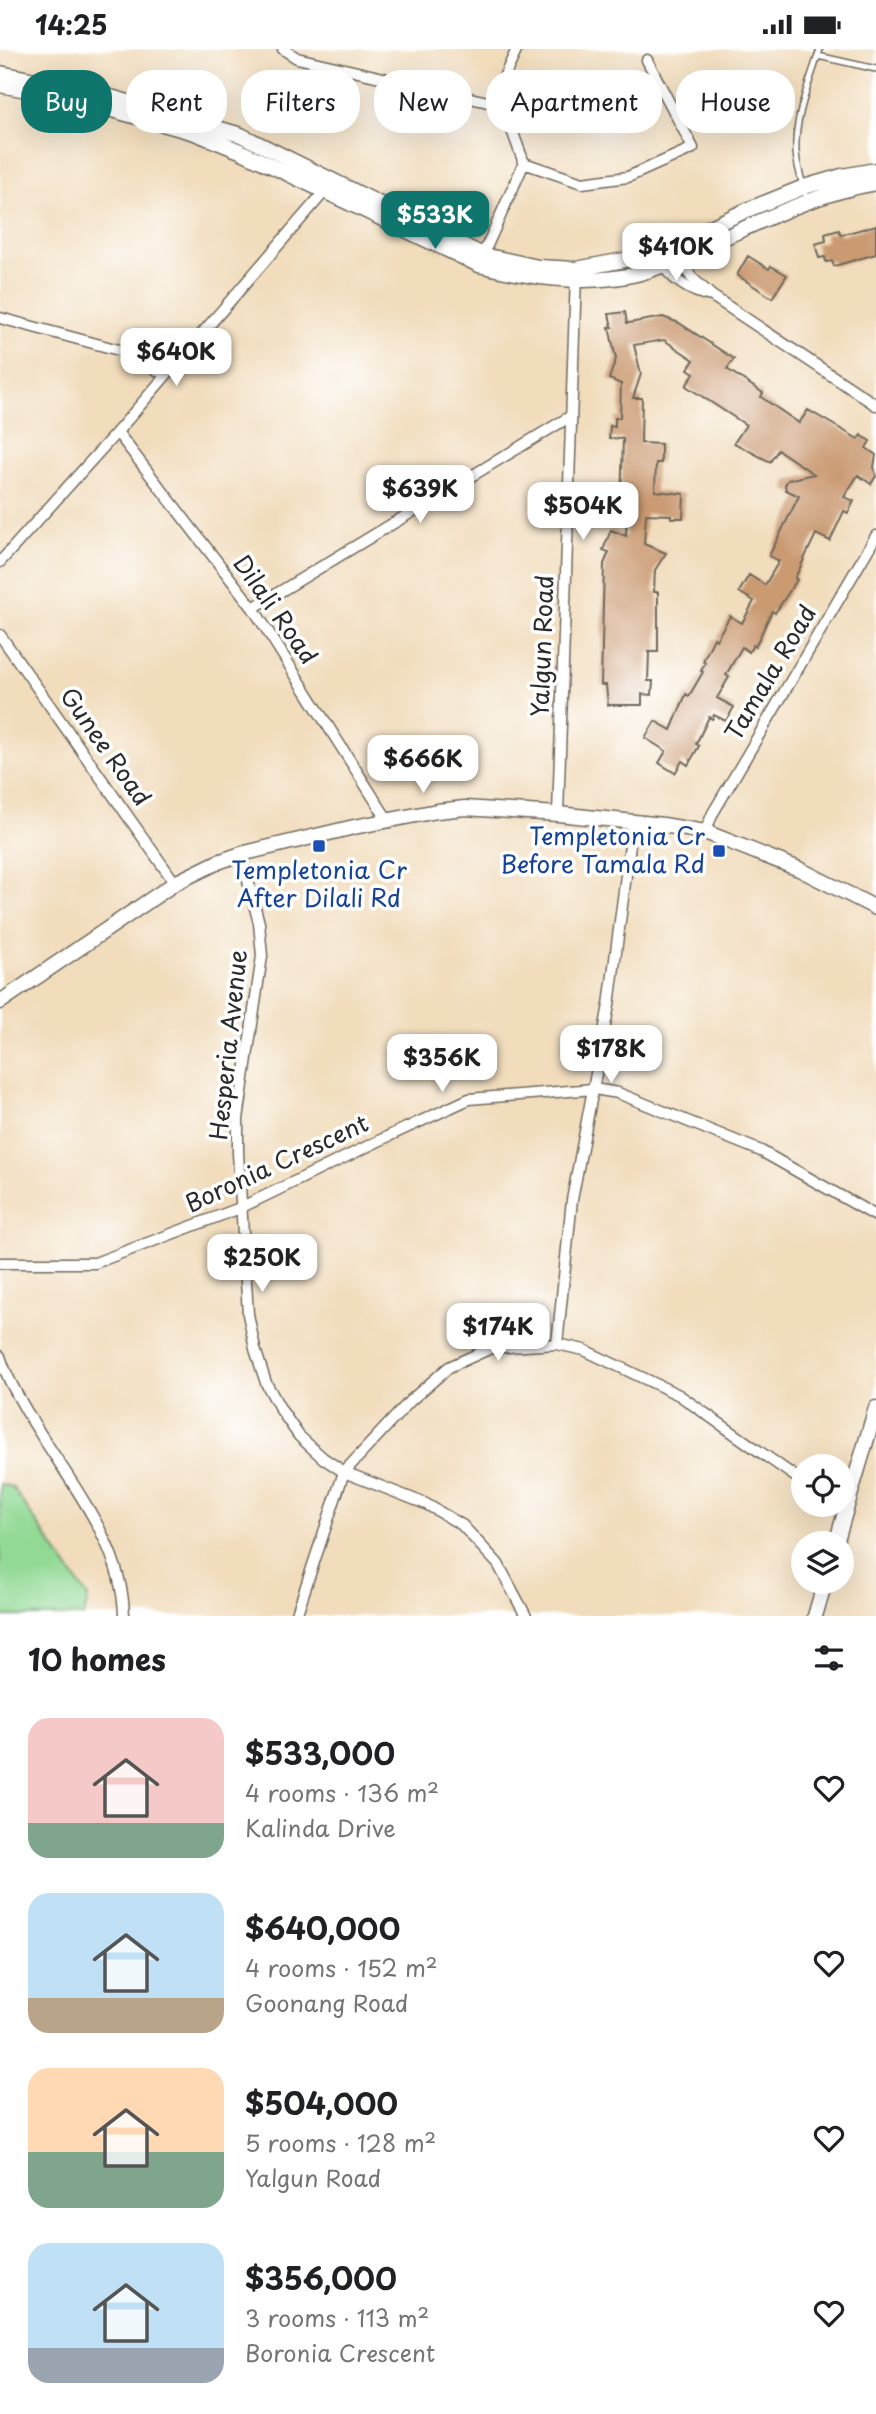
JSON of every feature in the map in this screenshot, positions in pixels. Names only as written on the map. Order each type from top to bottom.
[{"type":"street","points":[[283,49],[297,58],[486,102]]},
{"type":"street","points":[[507,70],[517,49]]},
{"type":"street","points":[[524,163],[582,183],[628,177],[693,148],[648,60]]},
{"type":"street","points":[[0,73],[90,91],[241,135],[481,260]]},
{"type":"street","points":[[0,85],[69,98],[195,133],[507,272],[632,275],[659,259],[842,176],[876,170]]},
{"type":"street","points":[[481,260],[524,163],[513,133]]},
{"type":"street","points":[[806,194],[876,183]]},
{"type":"street","points":[[0,562],[117,432],[325,191]]},
{"type":"street","points":[[677,251],[691,277],[712,296],[876,405]]},
{"type":"street","points":[[659,259],[677,280],[698,294],[712,296]]},
{"type":"street","name":"Yalgun Road","points":[[558,814],[576,275]]},
{"type":"street","points":[[0,318],[130,353],[165,376]]},
{"type":"street","points":[[253,608],[571,416]]},
{"type":"street","name":"Dilali Road","points":[[117,432],[253,608],[387,819]]},
{"type":"street","name":"Tamala Road","points":[[705,832],[713,813],[876,536]]},
{"type":"street","name":"Gunee Road","points":[[0,635],[175,883]]},
{"type":"street","points":[[0,1003],[175,883],[218,862],[387,819],[466,808],[558,814],[705,832],[799,869],[876,908]]},
{"type":"street","points":[[557,1344],[572,1200],[609,1005],[633,822]]},
{"type":"street","name":"Hesperia Avenue","points":[[241,854],[259,923],[262,956],[238,1119],[240,1209],[248,1314],[266,1383],[299,1436],[323,1458],[344,1472],[426,1504],[462,1525],[498,1565],[526,1616]]},
{"type":"street","name":"Boronia Crescent","points":[[0,1263],[95,1263],[240,1209],[393,1133],[469,1099],[594,1089],[618,1093],[761,1151],[876,1216]]},
{"type":"street","points":[[296,1616],[344,1472],[411,1400],[449,1367],[491,1348],[557,1344],[584,1350],[679,1395],[791,1474]]},
{"type":"street","points":[[0,1356],[4,1370],[42,1439],[90,1512],[112,1554],[124,1593],[124,1616]]},
{"type":"street","points":[[854,1471],[876,1408]]},
{"type":"street","points":[[815,1616],[821,1594]]},
{"type":"lane","points":[[806,194],[796,153],[797,130],[820,49]]},
{"type":"lane","points":[[818,56],[876,69]]},
{"type":"green space","points":[[0,1484],[12,1487],[88,1597],[84,1616],[0,1616]]},
{"type":"building","points":[[876,225],[876,254],[834,266],[832,261],[826,262],[825,257],[819,258],[815,244],[826,241],[825,234],[839,230],[841,235]]},
{"type":"building","points":[[748,256],[769,269],[771,266],[787,275],[772,298],[737,275]]},
{"type":"building","points":[[625,312],[627,323],[663,317],[679,323],[734,359],[727,369],[763,393],[761,397],[799,423],[808,410],[858,439],[861,435],[870,441],[866,448],[876,455],[876,476],[871,484],[858,475],[844,497],[854,501],[848,513],[844,511],[830,541],[816,534],[795,578],[797,580],[775,613],[772,611],[755,647],[753,645],[749,652],[742,647],[726,675],[729,677],[717,698],[734,707],[726,721],[714,715],[712,719],[709,717],[696,744],[699,746],[688,765],[682,761],[675,773],[659,763],[666,751],[645,738],[655,721],[671,730],[686,694],[689,696],[703,672],[703,661],[714,638],[716,640],[730,616],[742,623],[754,601],[739,592],[749,575],[765,585],[779,561],[769,556],[799,496],[786,490],[785,485],[788,480],[814,474],[778,450],[770,462],[734,443],[746,425],[686,386],[694,373],[688,369],[694,360],[664,340],[634,345],[641,374],[633,398],[642,398],[641,443],[661,444],[661,463],[656,463],[655,491],[684,494],[683,518],[646,514],[644,544],[666,553],[655,570],[654,592],[658,592],[658,652],[649,652],[648,681],[653,681],[652,695],[642,694],[642,705],[608,705],[606,685],[601,685],[604,564],[609,552],[603,550],[611,530],[626,536],[627,505],[621,504],[623,439],[609,438],[610,426],[615,427],[615,418],[620,418],[621,384],[609,379],[616,359],[609,314]]},
{"type":"place","name":"Templetonia Cr After Dilali Rd","points":[[319,846]]},
{"type":"place","name":"Templetonia Cr Before Tamala Rd","points":[[719,851]]}]
